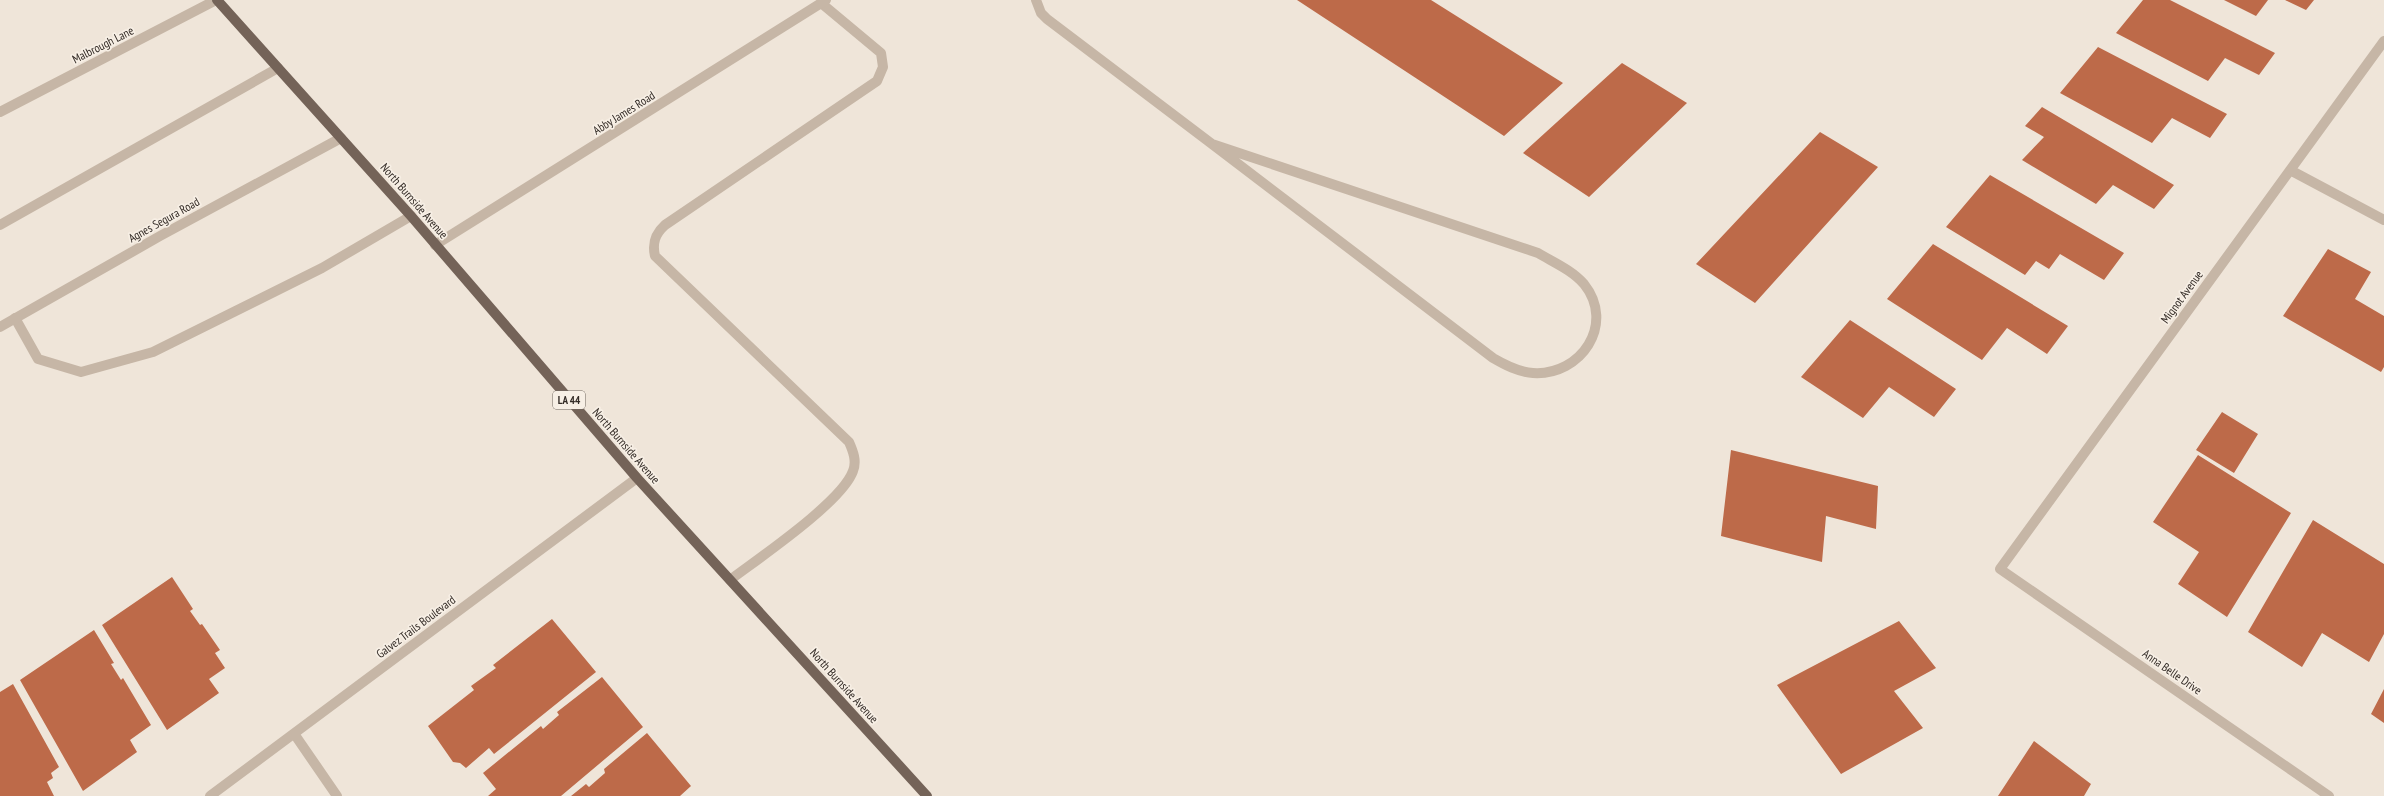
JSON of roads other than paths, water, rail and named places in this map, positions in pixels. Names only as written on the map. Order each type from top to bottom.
[{"type":"main road","name":"North Burnside Avenue","points":[[217,0],[411,216],[435,246],[637,478],[927,796]]},
{"type":"street","name":"Malbrough Lane","points":[[0,112],[217,0]]},
{"type":"street","points":[[1036,0],[1041,13],[1047,19],[1211,144],[1493,358],[1514,370],[1538,373],[1558,370],[1581,356],[1595,339],[1599,319],[1595,303],[1584,284],[1564,268],[1538,253],[1211,144]]},
{"type":"street","points":[[730,580],[830,502],[847,484],[854,470],[855,455],[848,442],[655,256],[653,247],[656,233],[665,224],[877,81],[883,72],[884,62],[881,53],[824,2]]},
{"type":"street","name":"Abby James Road","points":[[435,246],[824,2]]},
{"type":"street","name":"Mignot Avenue","points":[[2000,569],[2384,41]]},
{"type":"street","points":[[0,225],[278,68]]},
{"type":"street","name":"Agnes Segura Road","points":[[0,327],[160,236],[341,138]]},
{"type":"street","points":[[2290,170],[2384,220]]},
{"type":"street","points":[[15,318],[38,359],[81,372],[153,352],[322,268],[411,216]]},
{"type":"street","name":"Galvez Trails Boulevard","points":[[210,796],[295,735],[637,478]]},
{"type":"street","name":"Anna Belle Drive","points":[[2000,569],[2329,796]]},
{"type":"street","points":[[295,735],[337,796]]}]
